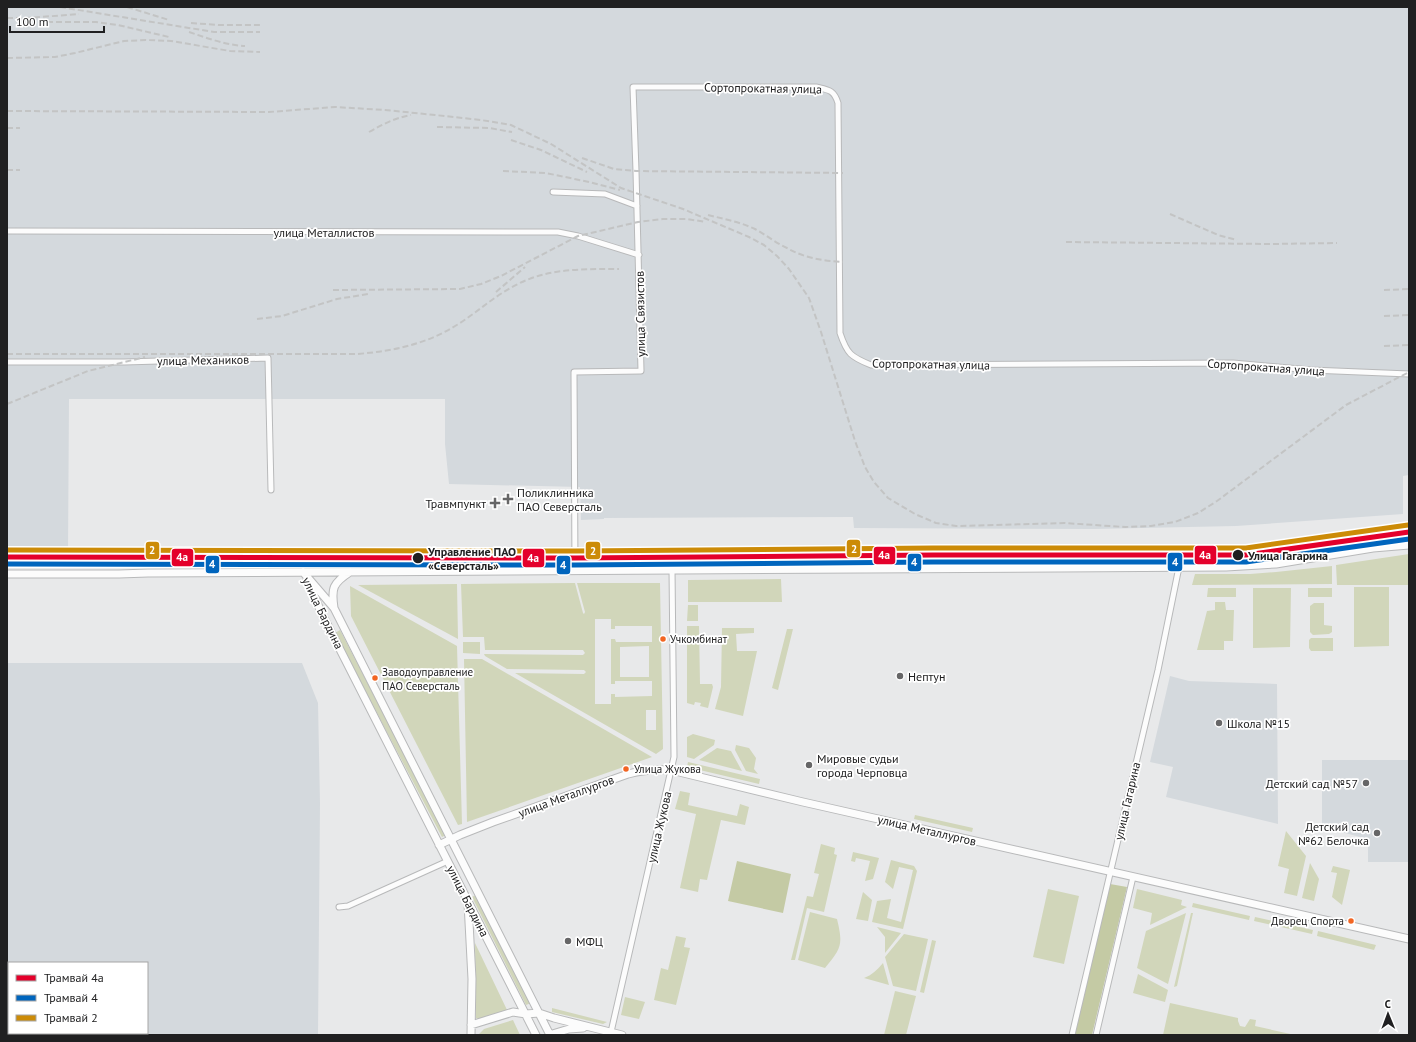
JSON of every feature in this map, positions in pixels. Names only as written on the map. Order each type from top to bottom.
[{"type":"main road","points":[[7,574],[1258,566],[1373,548],[1409,545]]},
{"type":"main road","name":"улица Бардина","points":[[303,572],[334,608],[550,1035]]},
{"type":"main road","name":"улица Бардина","points":[[303,572],[322,614],[536,1035]]},
{"type":"main road","points":[[334,608],[332,594],[334,584],[340,578],[351,572]]},
{"type":"main road","points":[[361,690],[373,684]]},
{"type":"main road","name":"улица Металлургов","points":[[439,845],[451,838],[525,810],[628,774],[653,769],[671,770],[803,802],[1409,939]]},
{"type":"main road","points":[[468,899],[472,979],[470,1035]]},
{"type":"main road","points":[[471,1025],[513,1012],[526,1014],[539,1013],[590,1028],[622,1035]]},
{"type":"main road","points":[[550,1035],[569,1029],[590,1028]]},
{"type":"street","name":"улица Связистов","points":[[575,570],[574,372],[641,371],[633,87]]},
{"type":"street","name":"Сортопрокатная улица","points":[[633,87],[816,87],[828,90],[835,94],[838,103],[840,332],[845,348],[856,359],[871,365],[1233,363],[1311,370],[1409,374]]},
{"type":"street","points":[[553,192],[606,194],[637,206]]},
{"type":"street","name":"улица Металлистов","points":[[7,231],[558,232],[578,236],[638,255]]},
{"type":"street","name":"улица Механиков","points":[[7,362],[124,362],[268,358],[271,490]]},
{"type":"street","name":"улица Гагарина","points":[[1072,1035],[1158,670],[1179,567]]},
{"type":"street","name":"улица Жукова","points":[[612,1032],[674,757],[672,569]]},
{"type":"street","points":[[338,907],[348,906],[448,861]]},
{"type":"street","points":[[1096,1035],[1133,877]]},
{"type":"shaded area","points":[[7,7],[1409,7],[1409,475],[1403,476],[1403,514],[1236,526],[1094,529],[854,528],[853,517],[604,518],[581,520],[580,487],[449,484],[445,444],[445,399],[69,399],[68,552],[7,552]]},
{"type":"shaded area","points":[[7,663],[302,663],[318,703],[320,803],[318,1035],[7,1035]]},
{"type":"shaded area","name":"Школа №15","points":[[1170,676],[1189,681],[1277,684],[1278,824],[1166,797],[1173,767],[1150,762]]},
{"type":"shaded area","points":[[1322,760],[1409,760],[1409,862],[1368,862],[1368,839],[1322,827]]},
{"type":"green space","points":[[1409,554],[1409,585],[1337,585],[1336,565]]},
{"type":"green space","points":[[1332,566],[1332,584],[1192,585],[1195,574],[1250,574]]},
{"type":"green space","points":[[781,579],[782,602],[688,602],[688,580]]},
{"type":"green space","points":[[575,583],[584,614],[585,612],[577,583],[660,583],[663,749],[656,754],[515,673],[584,674],[586,672],[584,670],[507,669],[485,656],[484,654],[583,655],[585,653],[583,650],[485,650],[484,637],[463,637],[461,584]],"holes":[[[595,619],[611,619],[611,629],[615,629],[615,626],[652,626],[652,642],[616,642],[615,639],[611,639],[611,684],[615,684],[615,681],[652,681],[652,696],[615,697],[615,694],[611,694],[611,704],[595,704]],[[649,646],[649,677],[620,677],[620,647]],[[646,710],[656,710],[656,730],[646,730]]]},
{"type":"green space","points":[[457,584],[458,639],[358,585]]},
{"type":"green space","points":[[350,586],[457,646],[462,824],[458,825],[351,616]]},
{"type":"green space","points":[[1354,587],[1389,587],[1389,646],[1354,647]]},
{"type":"green space","points":[[1208,588],[1236,588],[1236,597],[1207,597]]},
{"type":"green space","points":[[1253,588],[1291,588],[1290,647],[1253,648]]},
{"type":"green space","points":[[1308,588],[1332,588],[1332,597],[1308,597]]},
{"type":"green space","points":[[1215,602],[1225,602],[1226,610],[1234,610],[1233,641],[1224,641],[1224,650],[1197,650],[1207,611],[1215,610]]},
{"type":"green space","points":[[1314,603],[1324,603],[1324,625],[1332,626],[1332,632],[1329,634],[1313,635],[1310,632],[1310,606]]},
{"type":"green space","points":[[688,605],[698,605],[698,621],[687,621]]},
{"type":"green space","points":[[687,626],[699,626],[700,684],[712,684],[713,687],[708,708],[700,706],[701,703],[695,702],[694,705],[687,703]]},
{"type":"green space","points":[[722,628],[754,628],[754,633],[736,634],[737,651],[757,651],[743,716],[715,709],[721,687]]},
{"type":"green space","points":[[787,629],[793,629],[778,690],[772,688]]},
{"type":"green space","points":[[340,630],[446,835],[442,837],[335,633]]},
{"type":"green space","points":[[1311,638],[1333,638],[1333,651],[1311,651],[1309,648],[1309,640]]},
{"type":"green space","points":[[463,642],[480,642],[480,654],[463,653]]},
{"type":"green space","points":[[464,659],[482,659],[652,757],[467,822]]},
{"type":"green space","points":[[693,734],[715,740],[714,745],[694,759],[687,757],[687,737]]},
{"type":"green space","points":[[736,745],[749,748],[756,758],[754,769],[758,774],[746,771],[735,750]]},
{"type":"green space","points":[[717,748],[731,751],[742,771],[699,760]]},
{"type":"green space","points":[[688,762],[760,779],[759,784],[687,767]]},
{"type":"green space","points":[[680,791],[690,793],[688,805],[737,816],[740,804],[749,807],[745,825],[721,820],[707,880],[700,879],[698,892],[680,888],[696,814],[675,809]]},
{"type":"green space","points":[[915,815],[973,828],[972,832],[914,819]]},
{"type":"green space","points":[[1286,831],[1306,856],[1297,896],[1284,893],[1289,869],[1278,866]]},
{"type":"green space","points":[[821,844],[835,848],[834,854],[837,855],[824,912],[807,908],[795,960],[791,960],[807,896],[813,897],[819,874],[814,873]]},
{"type":"green space","points":[[853,852],[879,858],[873,879],[865,881],[870,861],[856,858],[855,862],[851,861]]},
{"type":"green space","points":[[891,860],[914,866],[917,871],[903,929],[872,922],[877,901],[891,899],[887,918],[901,922],[913,870],[899,867],[893,889],[885,882]]},
{"type":"green space","points":[[737,861],[791,874],[783,913],[728,901]]},
{"type":"green space","points":[[1310,863],[1319,879],[1314,901],[1302,898]]},
{"type":"green space","points":[[1333,866],[1350,870],[1342,905],[1332,897],[1337,873],[1331,872]]},
{"type":"green space","points":[[1110,884],[1127,887],[1092,1035],[1075,1035]]},
{"type":"green space","points":[[1048,889],[1079,896],[1064,964],[1033,957]]},
{"type":"green space","points":[[1137,889],[1182,900],[1181,905],[1187,907],[1150,925],[1152,913],[1133,908]]},
{"type":"green space","points":[[863,892],[872,900],[868,921],[856,919]]},
{"type":"green space","points":[[476,895],[531,1003],[526,1005],[472,897]]},
{"type":"green space","points":[[1193,903],[1250,916],[1249,920],[1192,907]]},
{"type":"green space","points":[[810,912],[837,919],[840,934],[840,945],[835,955],[825,968],[798,960]]},
{"type":"green space","points":[[1186,913],[1168,984],[1137,968],[1146,931]]},
{"type":"green space","points":[[1191,913],[1193,913],[1177,986],[1174,987]]},
{"type":"green space","points":[[1255,917],[1313,930],[1312,934],[1254,921]]},
{"type":"green space","points":[[877,927],[901,933],[885,953],[885,937]]},
{"type":"green space","points":[[1318,931],[1376,945],[1374,950],[1317,936]]},
{"type":"green space","points":[[904,934],[928,939],[916,991],[893,986],[885,957]]},
{"type":"green space","points":[[676,936],[686,938],[684,947],[690,948],[676,1005],[654,1000],[661,968],[668,970]]},
{"type":"green space","points":[[932,940],[936,941],[924,993],[920,992]]},
{"type":"green space","points":[[475,943],[508,1012],[483,1021],[476,1018]]},
{"type":"green space","points":[[883,963],[889,985],[864,978],[874,972]]},
{"type":"green space","points":[[1138,974],[1168,990],[1165,1002],[1133,993]]},
{"type":"green space","points":[[895,991],[916,996],[906,1035],[884,1035]]},
{"type":"green space","points":[[625,997],[645,1002],[639,1019],[621,1015]]},
{"type":"green space","points":[[1170,1003],[1238,1018],[1240,1026],[1245,1027],[1250,1019],[1256,1020],[1255,1026],[1295,1035],[1163,1035]]},
{"type":"green space","points":[[552,1008],[607,1022],[603,1024],[552,1012]]},
{"type":"green space","points":[[513,1020],[520,1035],[478,1035],[484,1029]]},
{"type":"railway","points":[[60,7],[214,32],[260,32]]},
{"type":"railway","points":[[127,7],[169,20]]},
{"type":"railway","points":[[7,18],[79,14]]},
{"type":"railway","points":[[38,22],[96,22],[118,25],[169,37]]},
{"type":"railway","points":[[191,23],[260,25]]},
{"type":"railway","points":[[189,32],[223,43],[245,46]]},
{"type":"railway","points":[[7,58],[55,57],[124,41],[146,40],[171,41],[230,51],[260,52]]},
{"type":"railway","points":[[7,111],[269,112],[335,107],[435,115],[511,125],[551,144],[621,188],[683,209],[749,237],[764,245],[777,256],[789,269],[809,298],[855,441],[865,467],[874,482],[888,498],[915,514],[936,523],[956,526],[1064,523],[1125,527],[1151,526],[1175,522],[1198,513],[1217,501],[1346,405],[1409,372]]},
{"type":"railway","points":[[369,132],[379,126],[411,115]]},
{"type":"railway","points":[[437,127],[489,128],[512,132]]},
{"type":"railway","points":[[7,128],[20,128]]},
{"type":"railway","points":[[511,140],[541,150],[587,172]]},
{"type":"railway","points":[[582,158],[614,169],[636,171],[843,173]]},
{"type":"railway","points":[[7,170],[20,170]]},
{"type":"railway","points":[[503,171],[546,173],[620,190]]},
{"type":"railway","points":[[1170,214],[1218,235],[1237,240]]},
{"type":"railway","points":[[708,215],[732,221],[759,231],[783,246],[807,257],[843,262]]},
{"type":"railway","points":[[333,290],[460,289],[481,284],[501,276],[578,236],[638,222],[663,219],[687,219],[706,222]]},
{"type":"railway","points":[[1066,242],[1271,244],[1337,243]]},
{"type":"railway","points":[[496,292],[525,267]]},
{"type":"railway","points":[[7,354],[357,354],[384,351],[410,345],[436,336],[460,323],[503,292],[530,279],[567,270],[619,269]]},
{"type":"railway","points":[[1384,290],[1409,289]]},
{"type":"railway","points":[[257,319],[282,316],[337,299],[368,294]]},
{"type":"railway","points":[[1384,316],[1409,315]]},
{"type":"railway","points":[[1384,346],[1409,345]]},
{"type":"railway","points":[[7,404],[88,371],[145,357]]},
{"type":"tram line","name":"2","points":[[7,550],[575,551],[933,548],[1246,548],[1408,525]]},
{"type":"tram line","name":"4а","points":[[7,557],[575,558],[933,555],[1246,555],[1409,532]]},
{"type":"tram line","name":"4","points":[[7,564],[575,565],[933,562],[1246,562],[1409,539]]},
{"type":"place","name":"Поликлинника ПАО Северсталь","points":[[508,499]]},
{"type":"place","name":"Травмпункт","points":[[495,503]]},
{"type":"place","name":"Улица Гагарина","points":[[1238,555]]},
{"type":"place","name":"Управление ПАО «Северсталь»","points":[[418,558]]},
{"type":"place","name":"Учкомбинат","points":[[663,639]]},
{"type":"place","name":"Нептун","points":[[900,676]]},
{"type":"place","name":"Заводоуправление ПАО Северсталь","points":[[375,678]]},
{"type":"place","name":"Школа №15","points":[[1219,723]]},
{"type":"place","name":"Мировые судьи города Черповца","points":[[809,765]]},
{"type":"place","name":"Улица Жукова","points":[[626,769]]},
{"type":"place","name":"Детский сад №57","points":[[1366,783]]},
{"type":"place","name":"Детский сад №62 Белочка","points":[[1377,833]]},
{"type":"place","name":"Дворец Спорта","points":[[1351,921]]},
{"type":"place","name":"МФЦ","points":[[568,941]]}]
